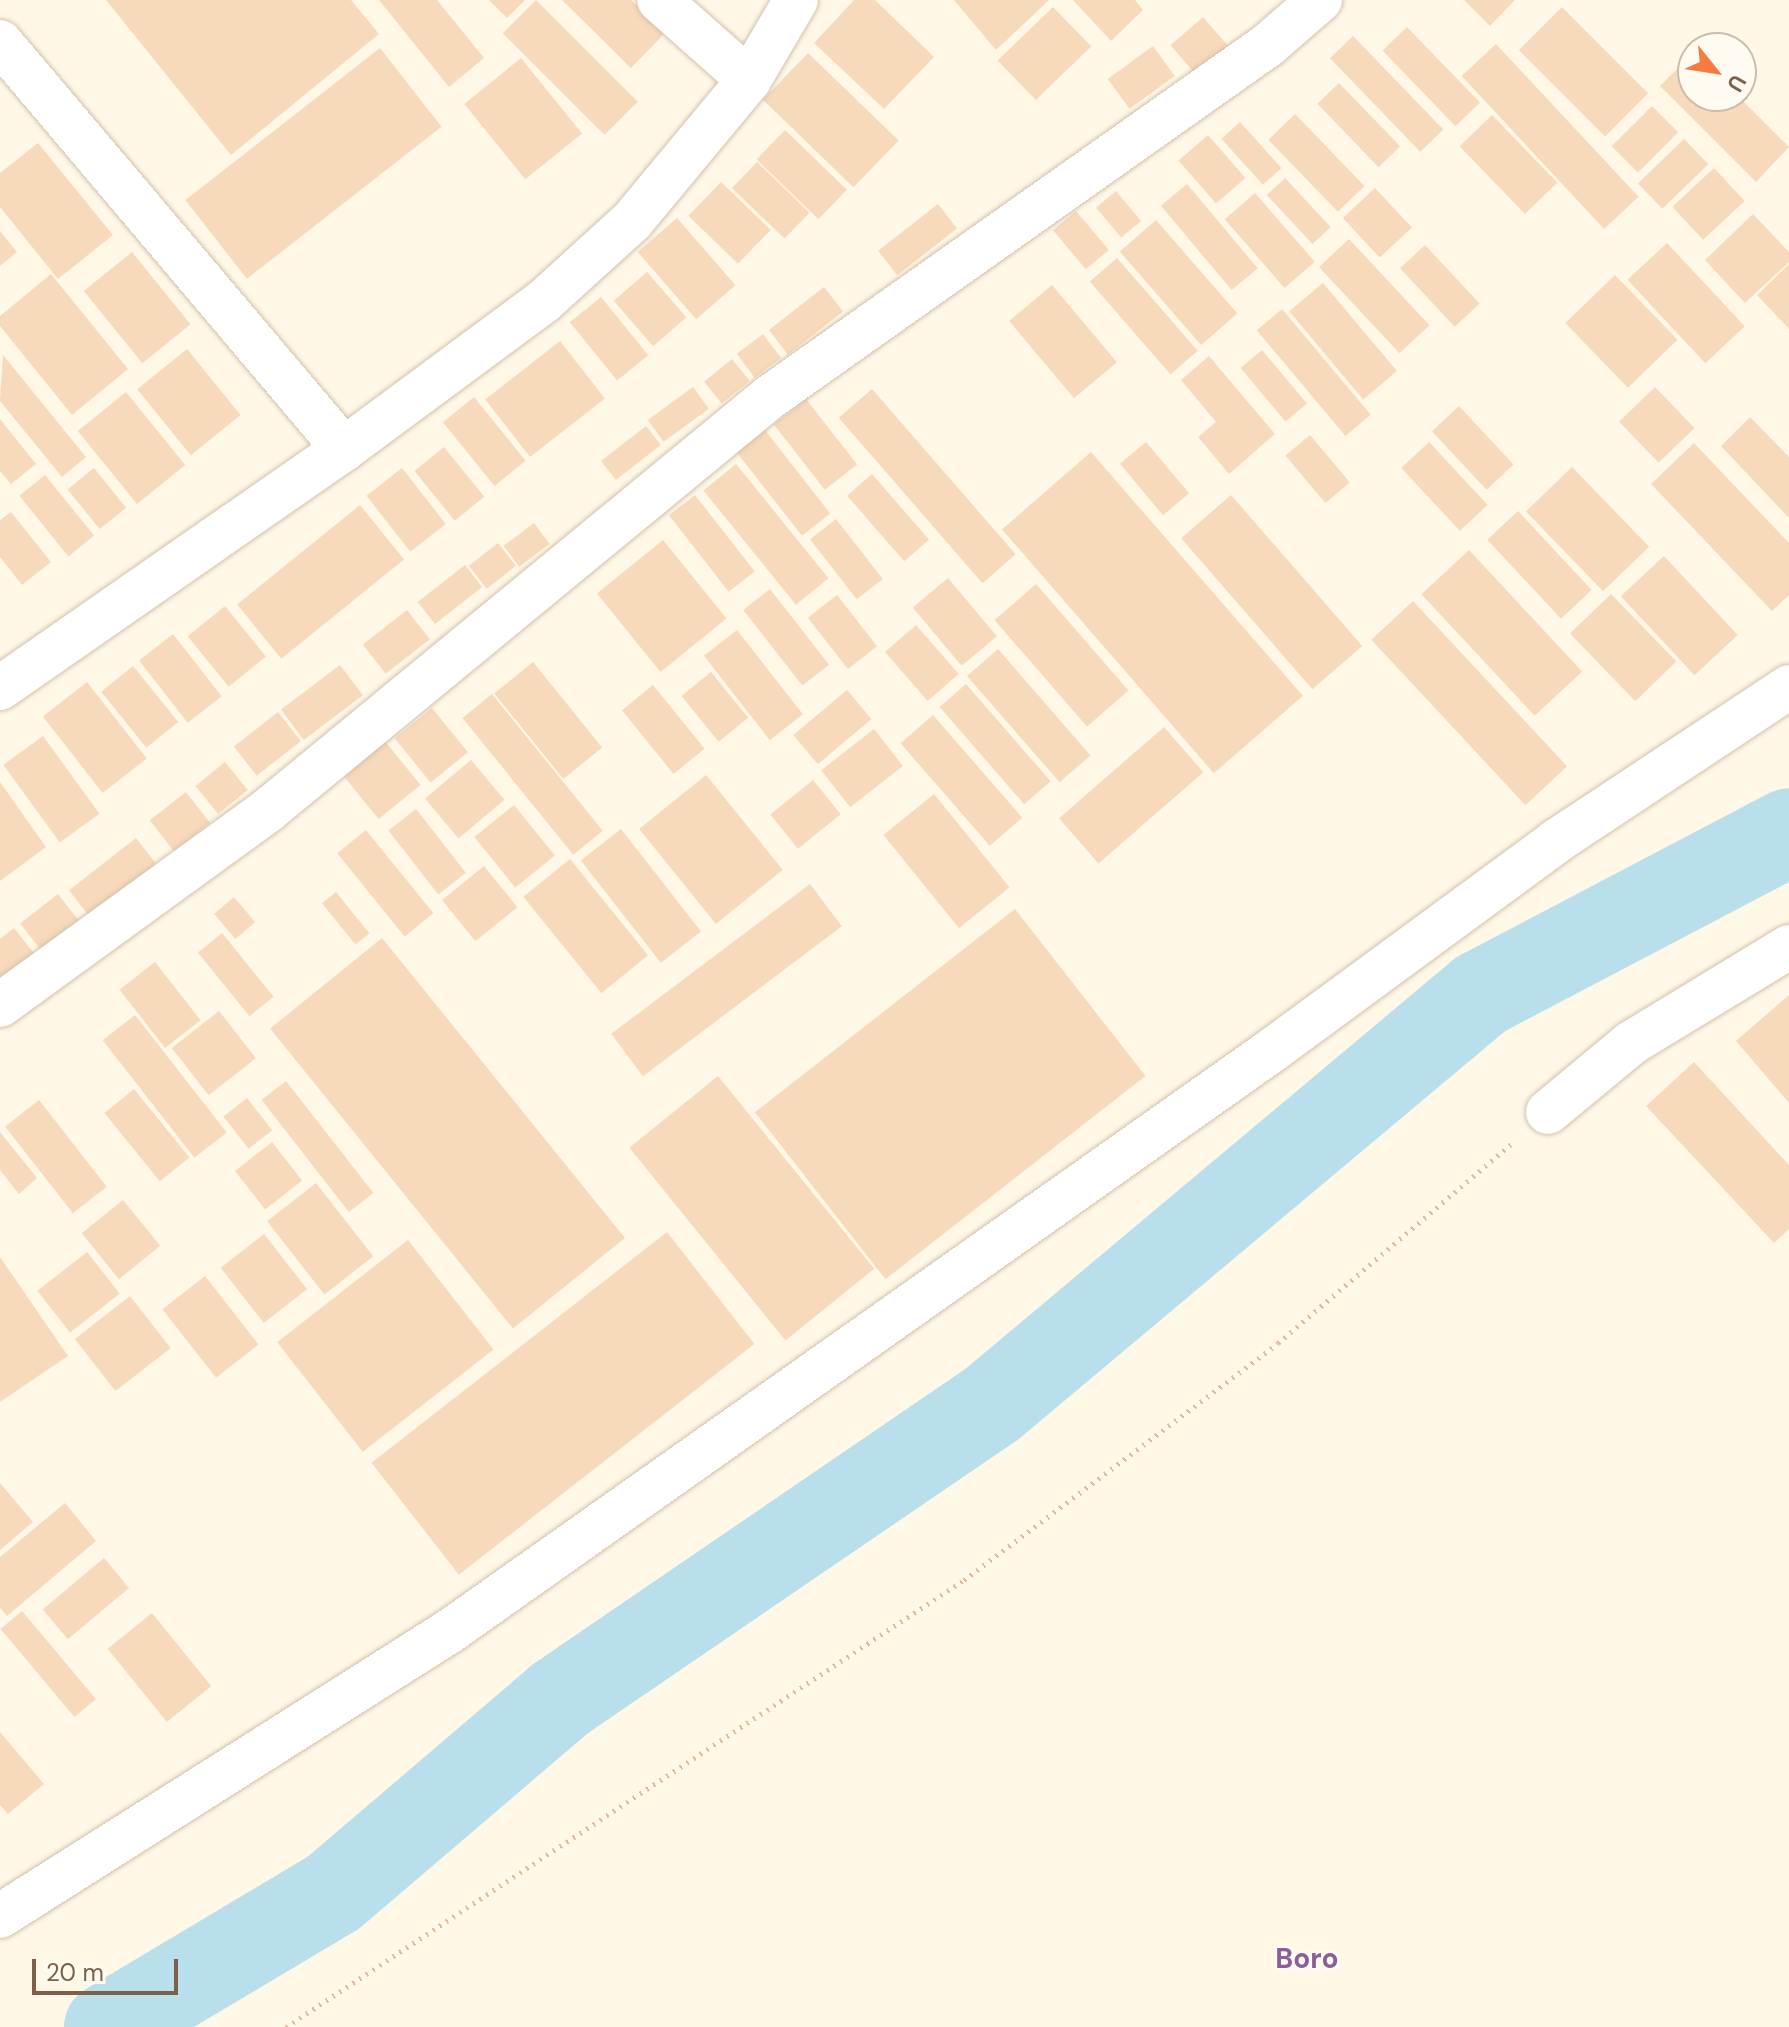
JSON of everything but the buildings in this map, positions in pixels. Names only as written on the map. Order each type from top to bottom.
[{"type":"street","points":[[659,0],[749,80]]},
{"type":"street","points":[[0,688],[344,449],[544,301],[632,221],[749,80],[796,0]]},
{"type":"street","points":[[0,1005],[267,811],[770,397],[1268,45],[1320,0]]},
{"type":"street","points":[[0,42],[344,449]]},
{"type":"street","points":[[0,1916],[450,1631],[1271,1051],[1555,842],[1789,687]]},
{"type":"street","points":[[1548,1112],[1631,1043],[1789,947]]},
{"type":"path","points":[[286,2027],[628,1806],[964,1580],[1278,1343],[1548,1112]]},
{"type":"waterway","points":[[108,2027],[333,1893],[560,1699],[992,1404],[1481,994],[1789,832]]},
{"type":"district","name":"Boro","points":[[1307,1959]]}]
